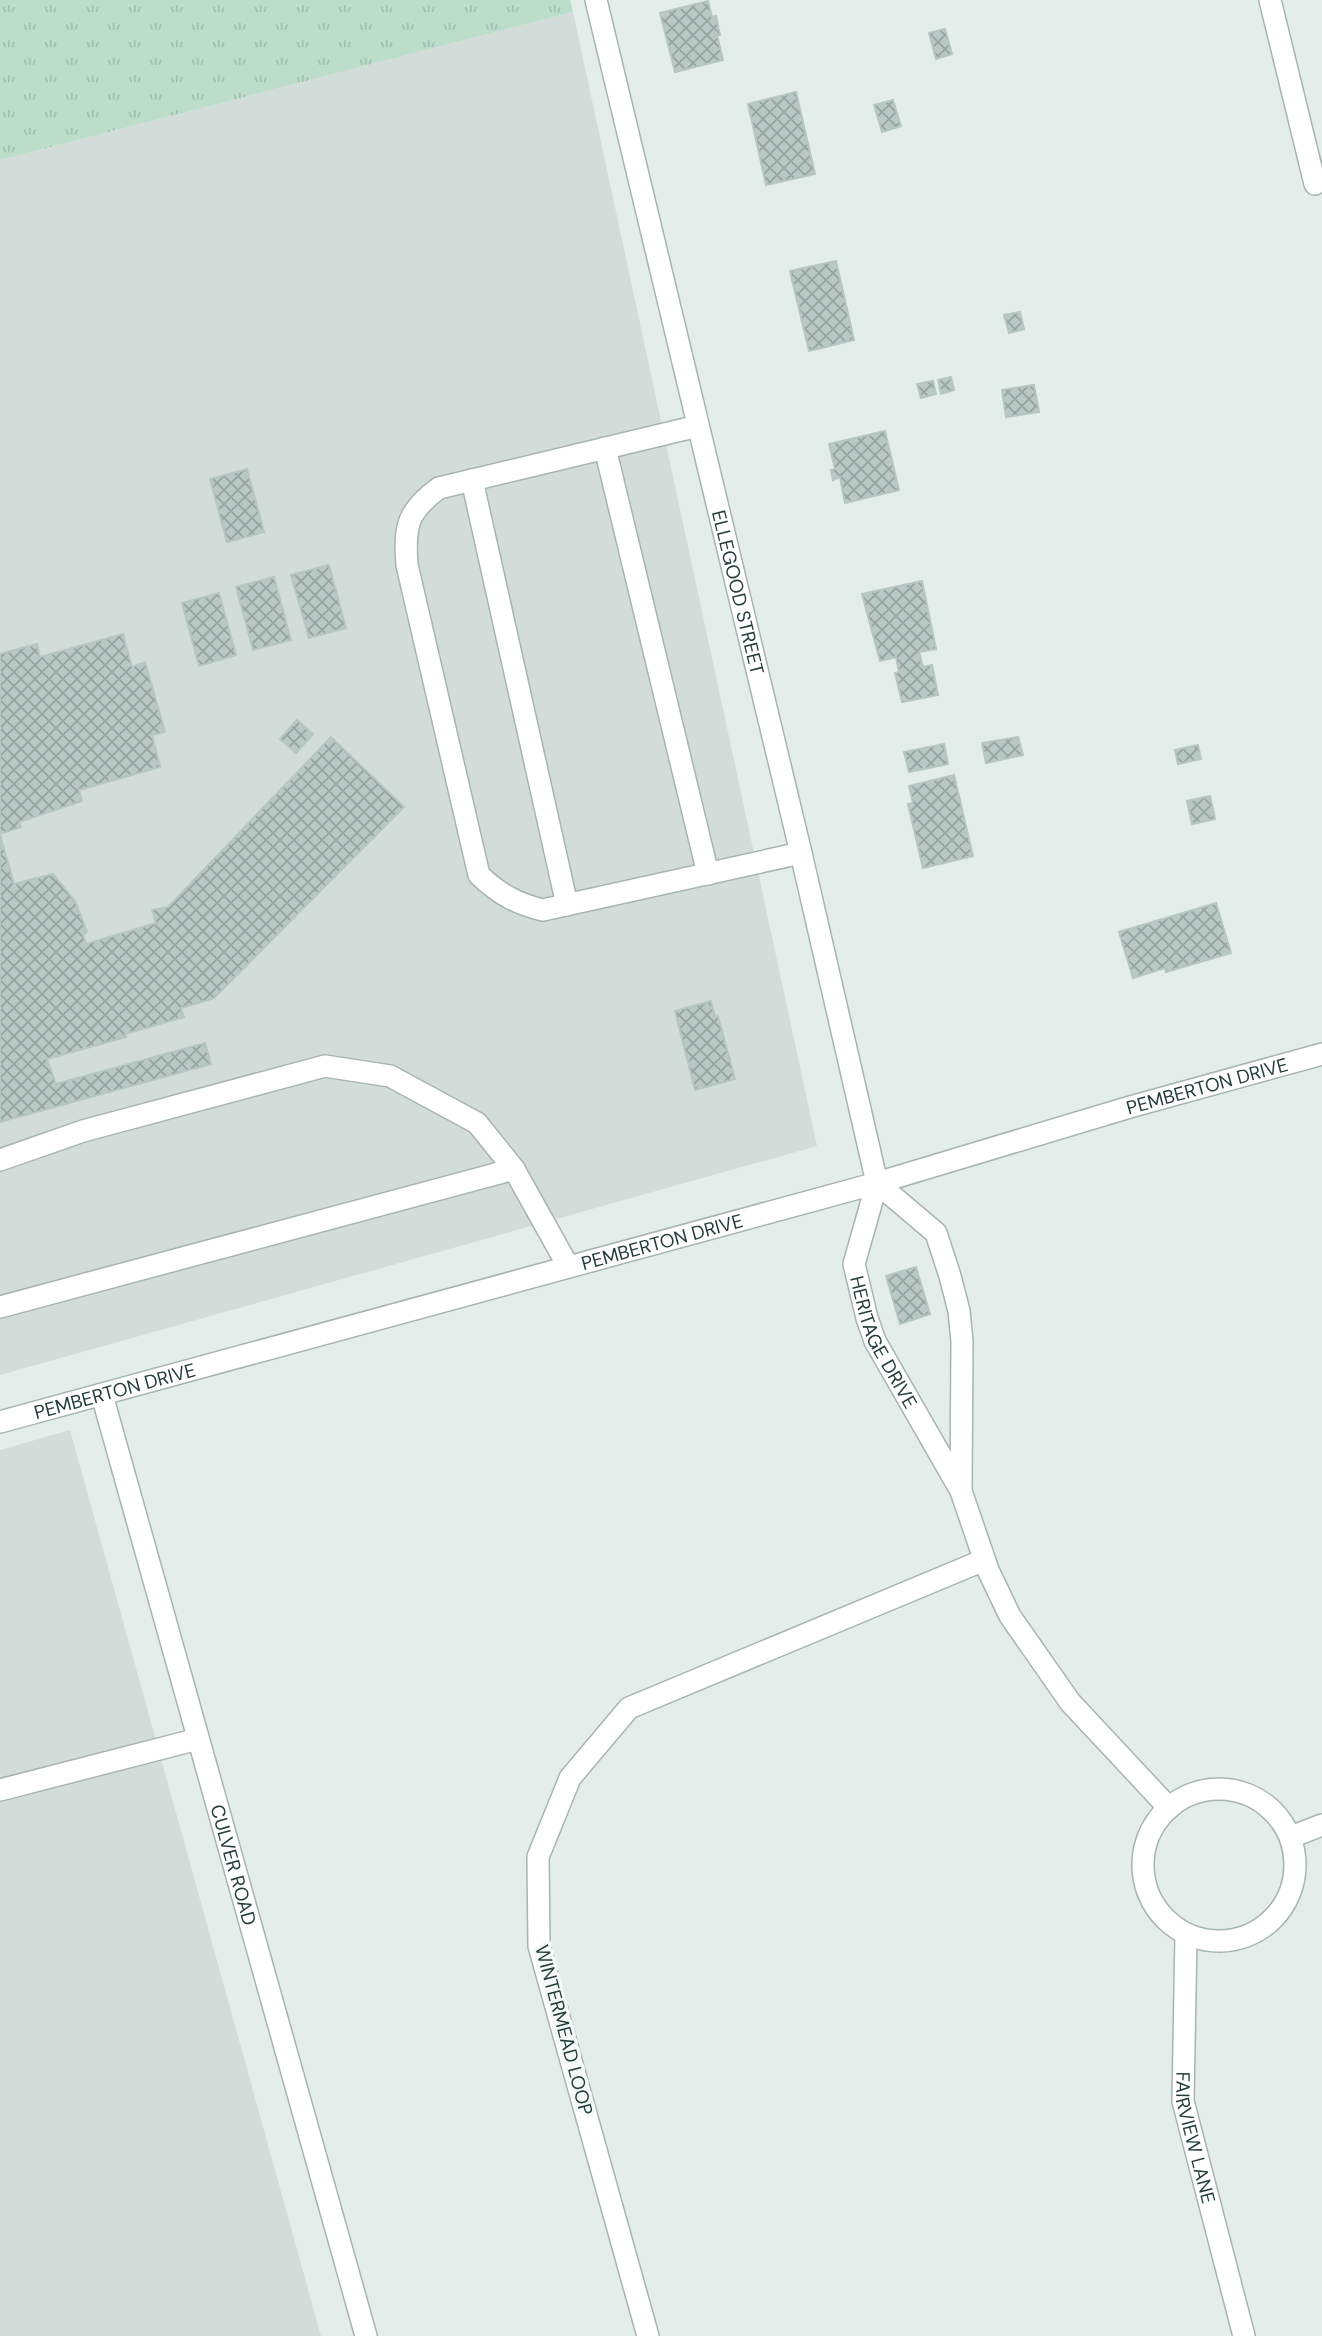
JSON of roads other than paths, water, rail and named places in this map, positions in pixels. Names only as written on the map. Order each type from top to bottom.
[{"type":"street","name":"ELLEGOOD STREET","points":[[596,0],[801,853],[877,1184]]},
{"type":"street","points":[[1270,0],[1315,184]]},
{"type":"street","points":[[698,426],[439,488],[423,500],[411,517],[405,538],[407,565],[479,876],[497,892],[521,905],[543,910],[801,853]]},
{"type":"street","points":[[605,448],[708,874]]},
{"type":"street","points":[[472,480],[567,905]]},
{"type":"street","name":"PEMBERTON DRIVE","points":[[0,1422],[877,1184],[1130,1107],[1322,1054]]},
{"type":"street","points":[[0,1160],[83,1131],[325,1066],[390,1076],[477,1123],[514,1169],[568,1266]]},
{"type":"street","points":[[0,1307],[514,1169]]},
{"type":"street","name":"HERITAGE DRIVE","points":[[961,1491],[961,1341],[959,1311],[950,1276],[936,1233],[877,1184],[854,1264],[867,1318],[882,1353],[961,1491],[984,1560],[1010,1616],[1070,1703],[1169,1808]]},
{"type":"street","name":"CULVER ROAD","points":[[102,1395],[366,2336]]},
{"type":"street","name":"WINTERMEAD LOOP","points":[[648,2336],[539,1946],[538,1857],[570,1778],[629,1708],[984,1560]]},
{"type":"street","points":[[0,1790],[198,1739]]},
{"type":"street","points":[[1218,1789],[1235,1790],[1259,1801],[1276,1814],[1291,1836],[1296,1863],[1288,1897],[1273,1919],[1263,1928],[1238,1939],[1212,1941],[1186,1934],[1158,1911],[1146,1887],[1143,1870],[1146,1844],[1157,1820],[1169,1808],[1191,1794],[1218,1789]]},
{"type":"street","points":[[1291,1836],[1322,1825]]},
{"type":"street","name":"FAIRVIEW LANE","points":[[1186,1934],[1182,2101],[1244,2336]]}]
